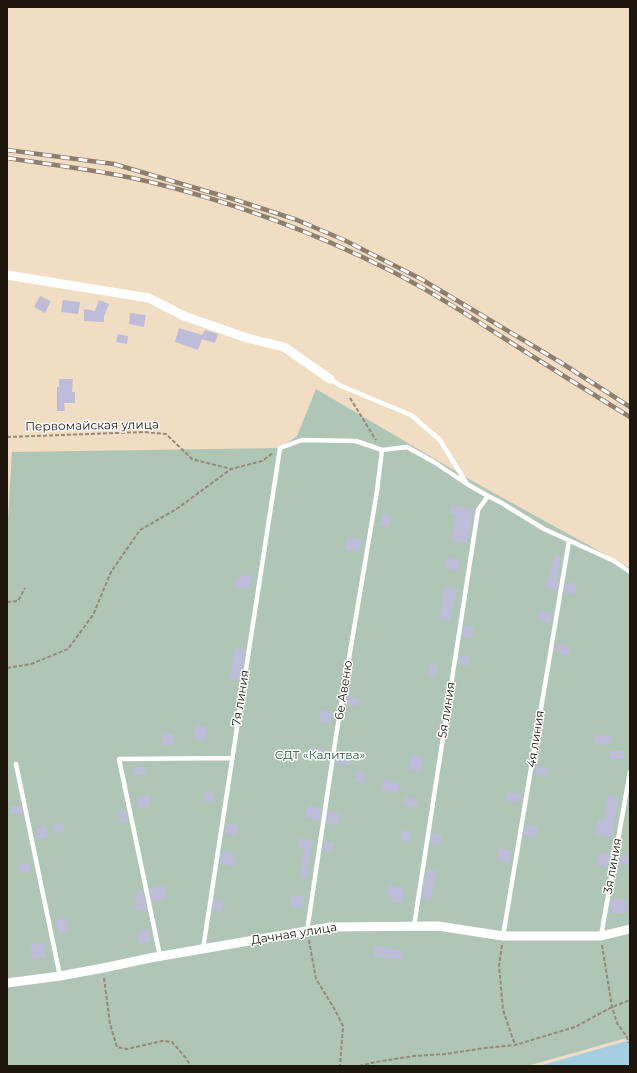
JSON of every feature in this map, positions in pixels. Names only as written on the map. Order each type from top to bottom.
[{"type":"street","points":[[7,275],[149,298],[184,316],[247,338],[284,347],[330,379]]},
{"type":"street","name":"Дачная улица","points":[[7,983],[60,976],[160,956],[330,927],[438,926],[503,936],[601,936],[630,929]]},
{"type":"lane","points":[[330,379],[411,415],[440,440],[467,484]]},
{"type":"lane","points":[[280,448],[302,440],[356,441],[382,450],[407,447],[544,529],[614,561],[630,572]]},
{"type":"lane","name":"7я линия","points":[[204,949],[280,448]]},
{"type":"lane","name":"6е Авеню","points":[[307,931],[336,736],[377,491],[382,450]]},
{"type":"lane","name":"5я линия","points":[[414,926],[478,510],[488,496]]},
{"type":"lane","name":"4я линия","points":[[503,936],[569,541]]},
{"type":"lane","points":[[160,956],[119,758],[232,758]]},
{"type":"lane","points":[[16,764],[60,976]]},
{"type":"lane","name":"3я линия","points":[[601,936],[630,772]]},
{"type":"path","points":[[343,386],[382,450]]},
{"type":"path","name":"Первомайская улица","points":[[7,437],[144,432],[166,434],[192,459],[231,469],[262,461],[280,448]]},
{"type":"path","points":[[7,668],[31,664],[68,649],[93,615],[111,572],[140,530],[178,508],[231,469]]},
{"type":"path","points":[[7,602],[18,601],[25,588]]},
{"type":"path","points":[[307,931],[316,979],[343,1026],[340,1066]]},
{"type":"path","points":[[503,936],[499,965],[503,1010],[515,1045]]},
{"type":"path","points":[[601,936],[612,1007],[617,1023],[627,1037],[628,1043]]},
{"type":"path","points":[[103,968],[110,1024],[117,1047],[127,1049],[162,1041],[172,1042],[191,1066]]},
{"type":"path","points":[[359,1066],[414,1056],[444,1054],[515,1045],[575,1027],[612,1007],[630,1000]]},
{"type":"green space","name":"СДТ «Калитва»","points":[[316,389],[474,482],[630,568],[630,1037],[527,1066],[7,1066],[7,537],[12,452],[280,448],[297,436]]},
{"type":"water","points":[[630,1040],[630,1066],[539,1066]]},
{"type":"building","points":[[40,296],[51,301],[45,313],[34,307]]},
{"type":"building","points":[[63,300],[80,302],[78,314],[61,312]]},
{"type":"building","points":[[99,300],[109,304],[104,316],[104,322],[84,321],[84,309],[95,311]]},
{"type":"building","points":[[130,313],[146,315],[144,327],[129,324]]},
{"type":"building","points":[[179,328],[202,335],[205,330],[218,334],[215,343],[202,339],[198,350],[175,342]]},
{"type":"building","points":[[118,334],[128,336],[127,344],[116,342]]},
{"type":"building","points":[[59,379],[73,379],[72,392],[75,392],[75,403],[64,403],[65,411],[57,411],[57,387],[59,387]]},
{"type":"building","points":[[452,505],[474,510],[467,543],[451,540],[456,514],[450,513]]},
{"type":"building","points":[[383,514],[392,517],[388,528],[379,525]]},
{"type":"building","points":[[348,537],[362,540],[359,552],[345,549]]},
{"type":"building","points":[[555,556],[562,558],[556,580],[559,580],[557,591],[545,587]]},
{"type":"building","points":[[447,557],[460,560],[457,571],[444,568]]},
{"type":"building","points":[[240,575],[251,576],[250,589],[235,588],[236,577],[240,578]]},
{"type":"building","points":[[566,582],[577,584],[574,595],[564,593]]},
{"type":"building","points":[[445,586],[457,589],[450,621],[440,619]]},
{"type":"building","points":[[540,610],[553,614],[550,623],[538,620]]},
{"type":"building","points":[[464,626],[474,628],[472,638],[462,636]]},
{"type":"building","points":[[558,643],[570,647],[568,656],[556,652]]},
{"type":"building","points":[[235,648],[245,650],[240,681],[230,679]]},
{"type":"building","points":[[459,655],[470,657],[469,666],[458,664]]},
{"type":"building","points":[[430,663],[438,665],[435,676],[427,674]]},
{"type":"building","points":[[348,696],[360,699],[358,707],[346,704]]},
{"type":"building","points":[[321,709],[333,712],[330,724],[318,722]]},
{"type":"building","points":[[195,725],[207,726],[205,740],[194,739]]},
{"type":"building","points":[[162,733],[173,734],[173,745],[162,745]]},
{"type":"building","points":[[595,735],[612,736],[611,744],[595,743]]},
{"type":"building","points":[[312,747],[327,751],[326,753],[330,754],[328,761],[310,756]]},
{"type":"building","points":[[610,751],[624,751],[624,759],[610,759]]},
{"type":"building","points":[[412,754],[423,757],[420,771],[408,769]]},
{"type":"building","points":[[337,755],[351,758],[349,765],[336,763]]},
{"type":"building","points":[[536,766],[549,769],[548,777],[534,774]]},
{"type":"building","points":[[134,767],[145,767],[145,775],[134,775]]},
{"type":"building","points":[[357,771],[365,773],[363,784],[355,781]]},
{"type":"building","points":[[384,779],[399,784],[398,793],[381,790]]},
{"type":"building","points":[[508,791],[521,795],[519,803],[505,800]]},
{"type":"building","points":[[204,792],[214,793],[213,802],[203,801]]},
{"type":"building","points":[[150,796],[150,807],[138,808],[137,797]]},
{"type":"building","points":[[406,796],[418,799],[416,808],[404,805]]},
{"type":"building","points":[[608,796],[618,797],[612,837],[595,834],[598,820],[604,821]]},
{"type":"building","points":[[308,805],[321,808],[320,821],[305,818]]},
{"type":"building","points":[[11,806],[21,806],[23,814],[11,814]]},
{"type":"building","points":[[126,810],[128,821],[121,823],[118,812]]},
{"type":"building","points":[[329,811],[340,814],[338,825],[327,822]]},
{"type":"building","points":[[63,824],[64,832],[54,833],[53,825]]},
{"type":"building","points":[[226,824],[238,825],[237,835],[225,834]]},
{"type":"building","points":[[525,825],[538,827],[536,837],[524,835]]},
{"type":"building","points":[[47,827],[47,837],[37,838],[36,828]]},
{"type":"building","points":[[402,830],[412,833],[410,842],[400,839]]},
{"type":"building","points":[[432,833],[442,835],[440,845],[431,843]]},
{"type":"building","points":[[300,838],[313,841],[307,870],[301,869],[304,849],[298,848]]},
{"type":"building","points":[[326,841],[334,843],[332,852],[324,850]]},
{"type":"building","points":[[499,848],[512,851],[510,862],[497,860]]},
{"type":"building","points":[[222,850],[232,852],[231,857],[237,858],[235,866],[220,864]]},
{"type":"building","points":[[600,852],[611,855],[610,863],[608,862],[606,867],[596,865]]},
{"type":"building","points":[[620,856],[630,857],[629,865],[618,864]]},
{"type":"building","points":[[30,863],[31,872],[20,873],[19,865]]},
{"type":"building","points":[[301,869],[309,870],[308,879],[300,878]]},
{"type":"building","points":[[427,869],[437,871],[430,901],[422,899]]},
{"type":"building","points":[[389,885],[404,888],[402,903],[392,902],[393,897],[387,896]]},
{"type":"building","points":[[164,886],[166,898],[152,901],[150,888]]},
{"type":"building","points":[[142,890],[147,910],[137,911],[135,899],[138,898],[136,891]]},
{"type":"building","points":[[291,895],[305,897],[303,908],[290,907]]},
{"type":"building","points":[[214,899],[224,901],[222,912],[213,910]]},
{"type":"building","points":[[611,899],[626,899],[626,913],[611,913]]},
{"type":"building","points":[[67,918],[69,930],[59,933],[56,920]]},
{"type":"building","points":[[149,929],[151,941],[139,944],[137,932]]},
{"type":"building","points":[[44,943],[46,957],[32,959],[31,944]]},
{"type":"building","points":[[375,946],[402,950],[402,959],[374,957]]},
{"type":"railway","points":[[7,150],[114,164],[233,199],[297,220],[344,240],[421,279],[560,362],[630,407]]},
{"type":"railway","points":[[7,158],[94,171],[146,181],[241,208],[303,231],[364,258],[420,287],[460,310],[630,417]]}]
